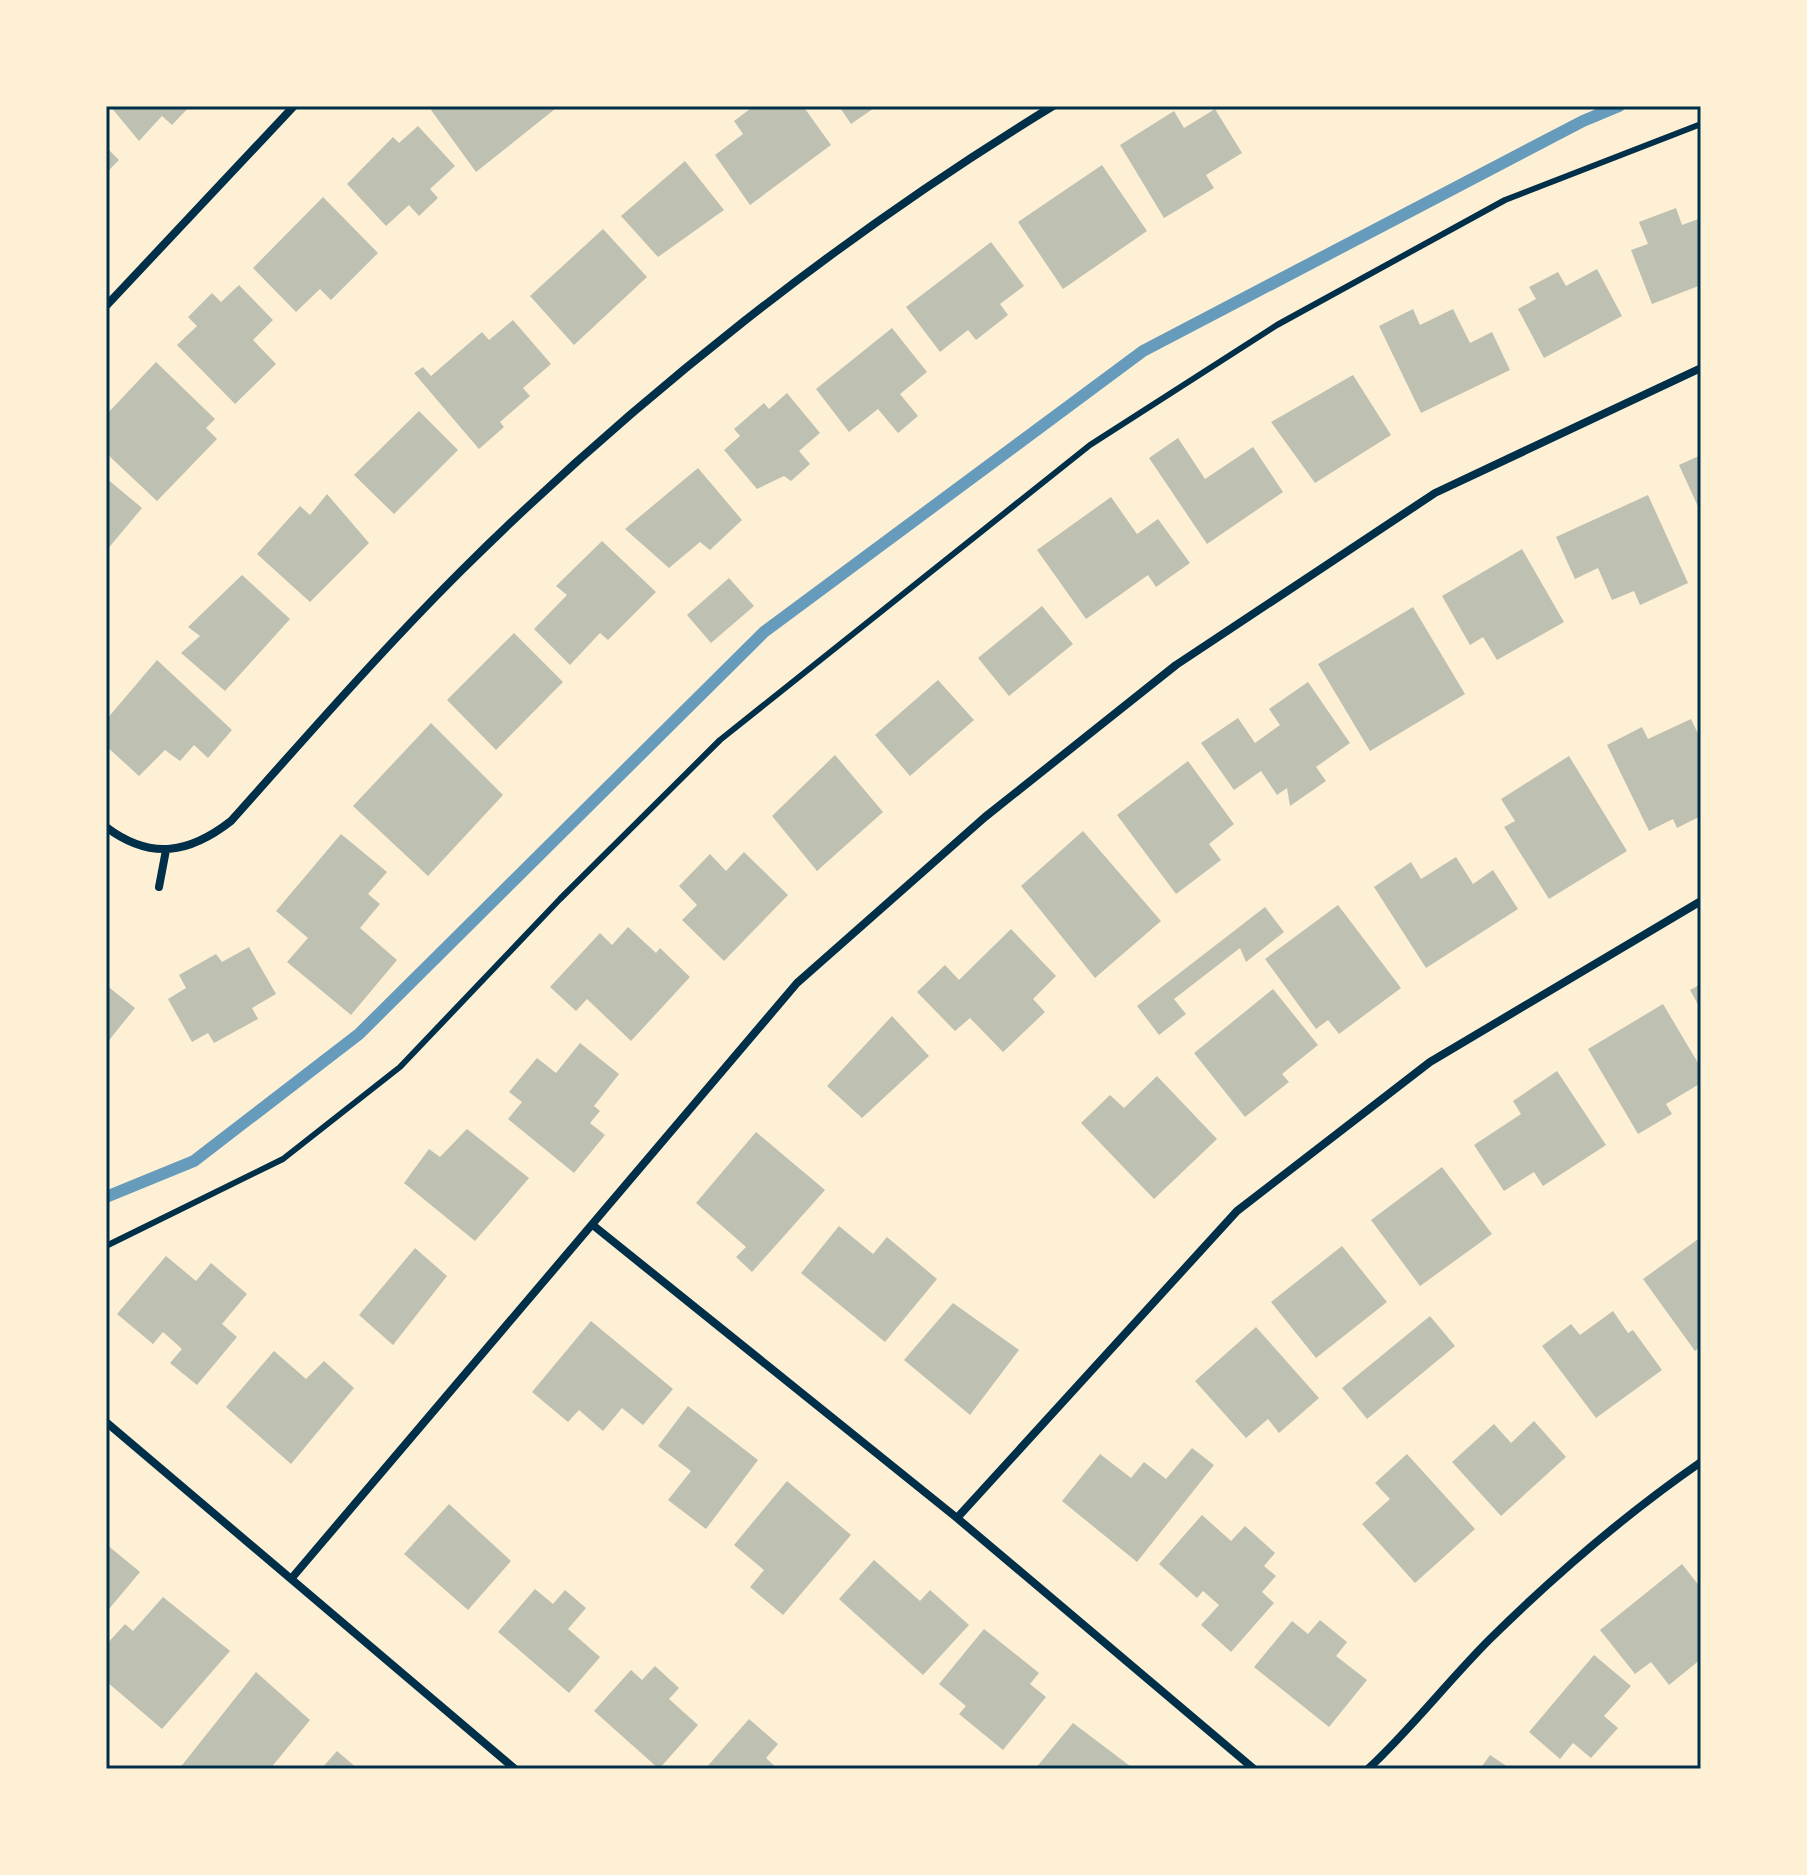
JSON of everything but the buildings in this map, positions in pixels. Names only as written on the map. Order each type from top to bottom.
[{"type":"street","points":[[106,306],[294,106]]},
{"type":"street","points":[[106,827],[117,836],[162,850],[181,850],[207,840],[231,821],[357,678],[462,570],[641,405],[838,253],[971,156],[1053,106]]},
{"type":"street","points":[[291,1579],[594,1226],[797,983],[985,817],[1176,665],[1435,493],[1701,368]]},
{"type":"street","points":[[159,887],[162,850]]},
{"type":"street","points":[[957,1518],[1237,1211],[1430,1062],[1701,901]]},
{"type":"street","points":[[594,1226],[957,1518],[1254,1769]]},
{"type":"street","points":[[106,1422],[515,1769]]},
{"type":"street","points":[[1368,1769],[1488,1641],[1551,1581],[1656,1493],[1701,1462]]},
{"type":"lane","points":[[106,1246],[283,1159],[400,1067],[560,899],[720,740],[1090,445],[1277,325],[1505,200],[1701,124]]},
{"type":"waterway","points":[[106,1197],[194,1161],[359,1034],[764,632],[1143,351],[1583,121],[1619,106]]}]
